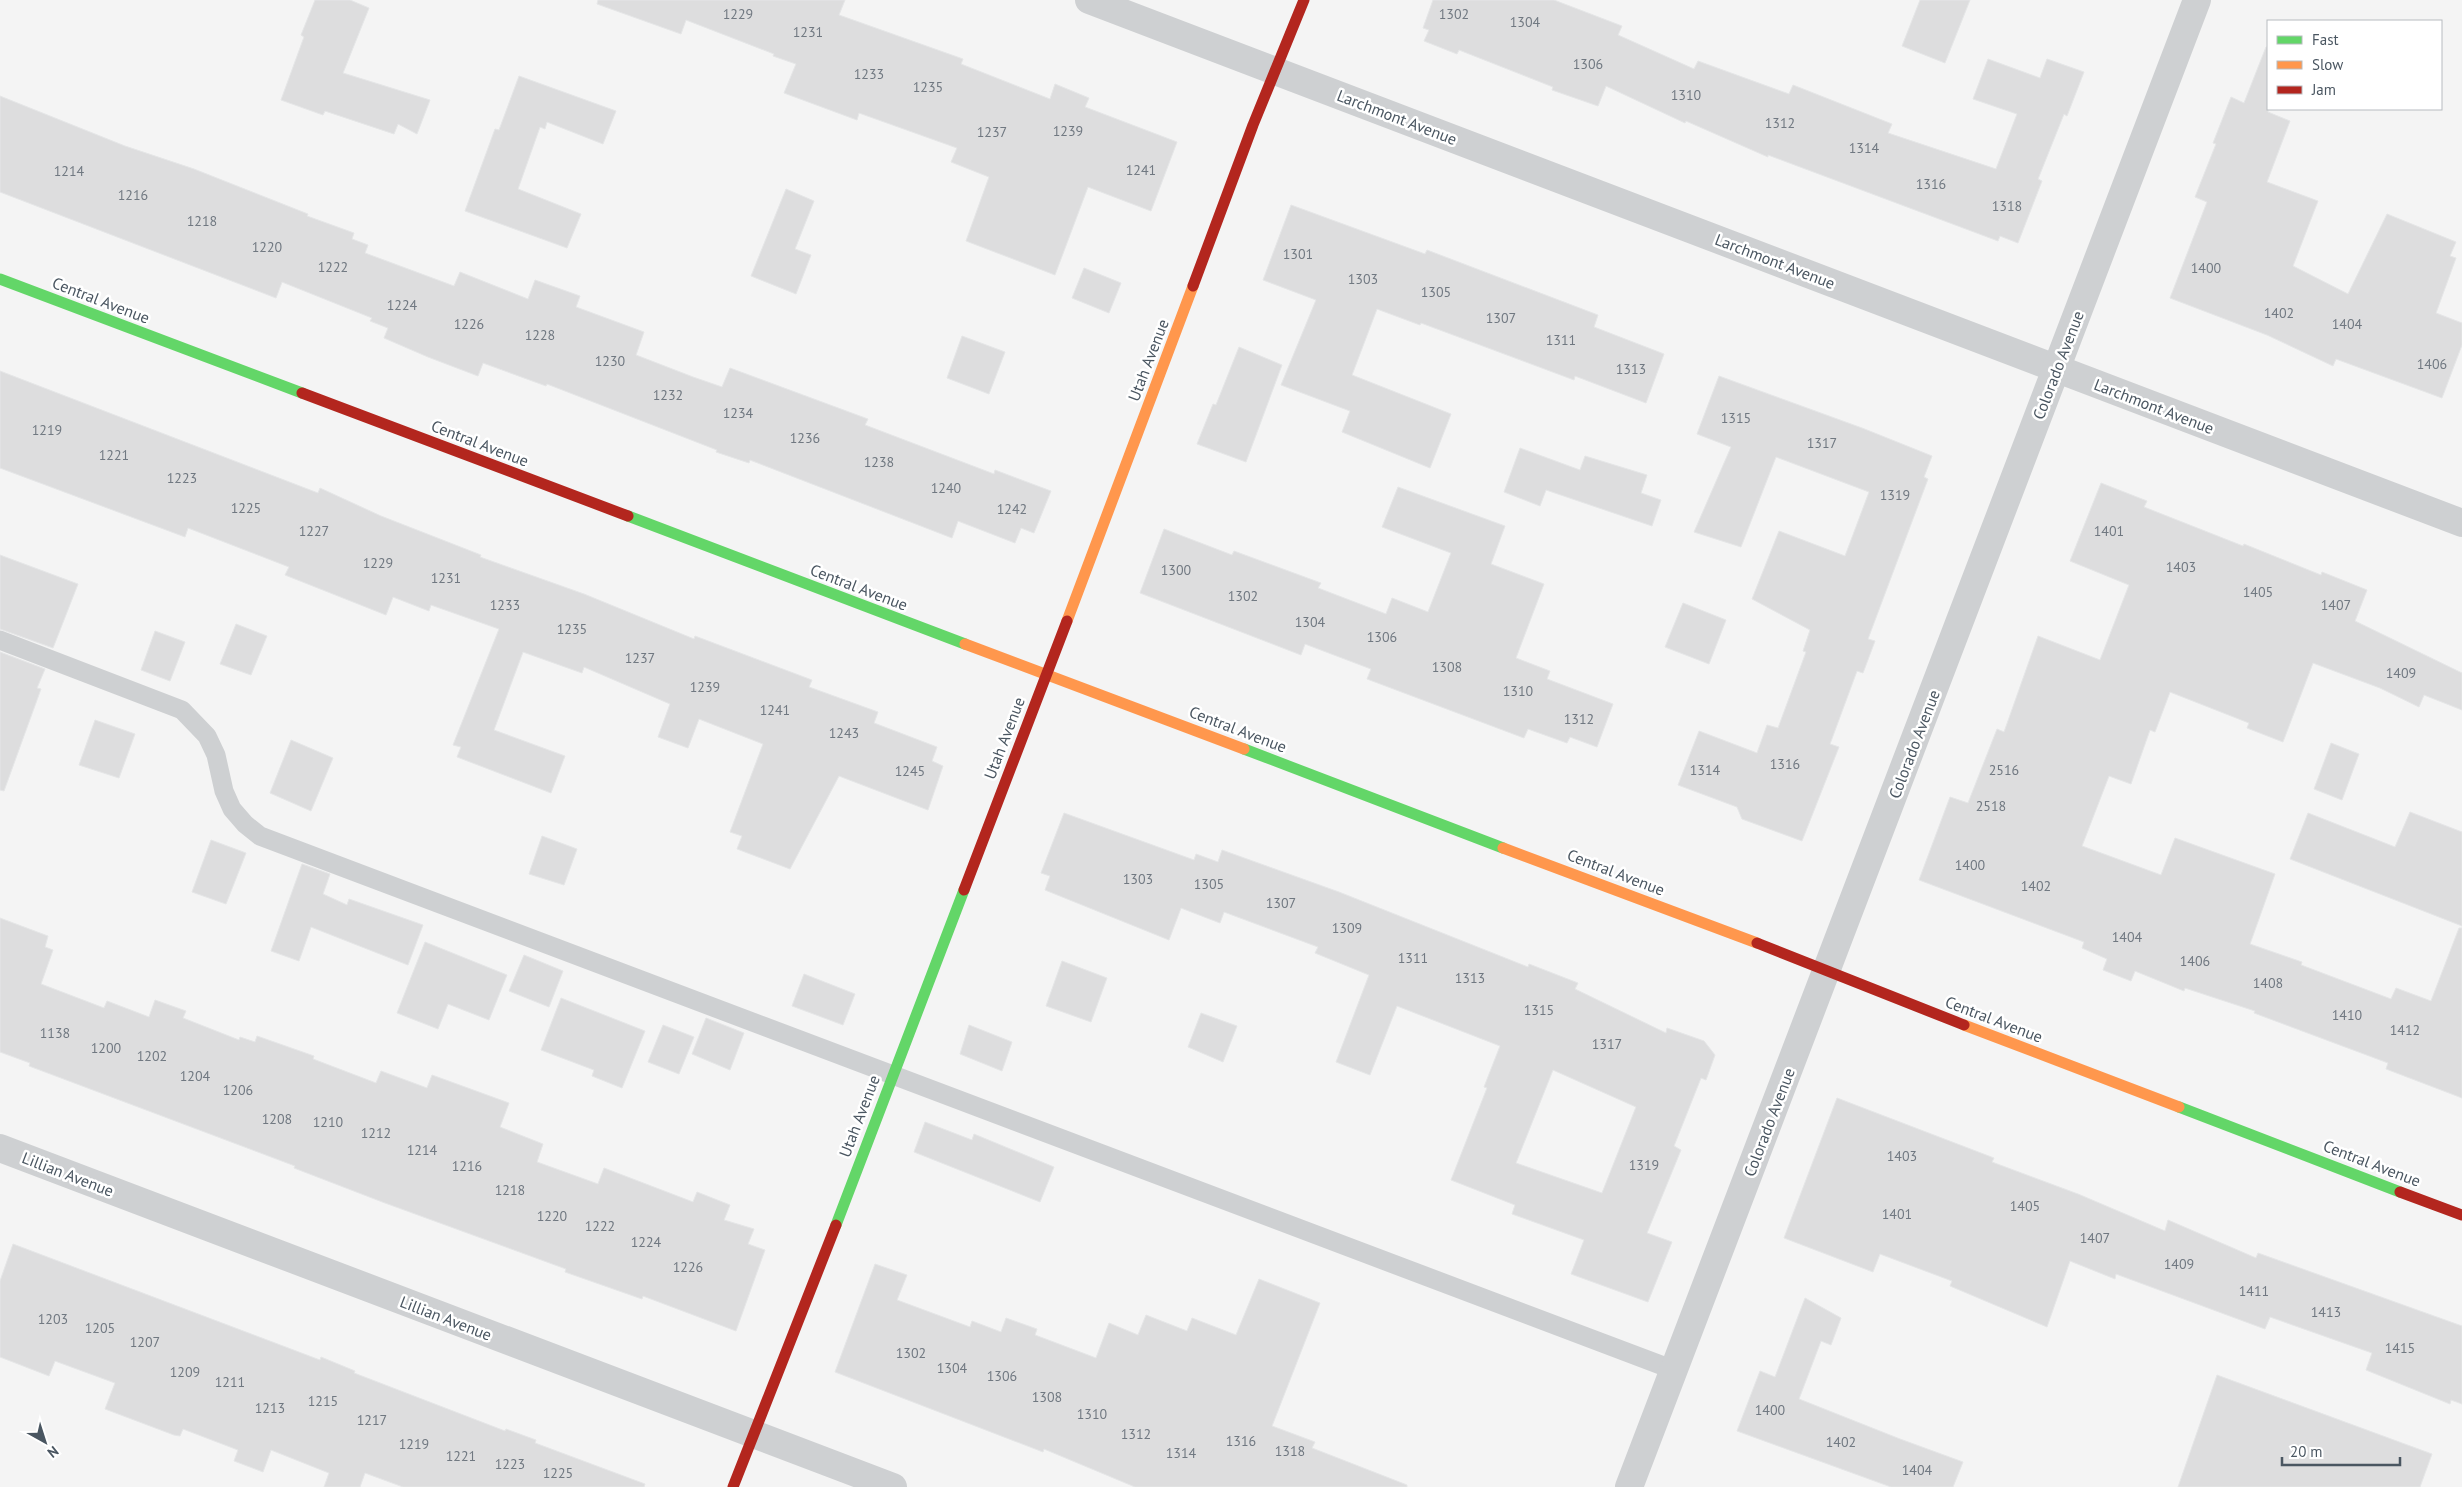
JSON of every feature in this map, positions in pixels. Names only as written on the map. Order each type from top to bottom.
[{"type":"street","name":"Larchmont Avenue","points":[[1089,0],[2462,522]]},
{"type":"street","name":"Utah Avenue","points":[[733,1487],[838,1219],[1275,70],[1304,0]]},
{"type":"street","name":"Colorado Avenue","points":[[1629,1487],[2197,0]]},
{"type":"street","name":"Central Avenue","points":[[0,279],[962,644],[1046,673],[2462,1215]]},
{"type":"street","name":"Lillian Avenue","points":[[0,1148],[893,1487]]},
{"type":"lane","points":[[0,640],[182,710],[198,724],[210,742],[216,755],[224,791],[232,809],[244,824],[260,836],[1674,1370]]},
{"type":"building","points":[[315,0],[350,0],[369,8],[343,73],[430,100],[417,134],[398,124],[394,134],[325,111],[323,115],[281,100],[304,37],[301,35]]},
{"type":"building","points":[[598,0],[845,0],[839,15],[963,59],[961,64],[1050,99],[1055,84],[1089,98],[1085,107],[1177,142],[1151,211],[1088,187],[1055,275],[966,241],[989,177],[951,162],[957,148],[859,113],[857,120],[784,93],[796,64],[773,56],[774,54],[686,20],[681,34],[597,4]]},
{"type":"building","points":[[1433,0],[1554,0],[1622,26],[1618,35],[1694,69],[1698,61],[1789,94],[1793,85],[1892,124],[1888,133],[1996,169],[2017,114],[1973,99],[1988,59],[2040,78],[2047,59],[2084,72],[2067,116],[2064,114],[2038,179],[2042,181],[2018,243],[2000,236],[1998,241],[1768,155],[1768,157],[1686,121],[1685,123],[1606,86],[1598,106],[1552,90],[1553,87],[1459,50],[1457,54],[1424,41],[1429,30],[1423,28]]},
{"type":"building","points":[[1920,0],[1970,0],[1945,63],[1902,46]]},
{"type":"building","points":[[2267,47],[2267,110],[2290,121],[2267,182],[2318,201],[2293,266],[2348,294],[2387,214],[2456,242],[2450,256],[2456,258],[2436,313],[2462,323],[2462,345],[2442,398],[2336,359],[2333,366],[2267,335],[2170,298],[2207,202],[2195,197],[2216,144],[2213,143],[2231,97],[2244,103]]},
{"type":"building","points":[[519,76],[616,111],[603,144],[547,122],[545,129],[540,127],[518,189],[581,214],[567,248],[465,211],[495,129],[499,130]]},
{"type":"building","points":[[0,96],[125,146],[194,169],[308,214],[307,216],[354,233],[352,239],[368,245],[365,253],[454,286],[460,272],[528,299],[535,280],[580,296],[576,307],[644,332],[636,355],[693,377],[722,387],[730,368],[868,419],[865,425],[994,474],[995,470],[1051,491],[1034,533],[1021,528],[1015,543],[958,521],[952,538],[750,460],[749,463],[716,452],[717,450],[547,384],[546,386],[483,363],[478,376],[384,338],[388,328],[370,321],[372,318],[282,282],[276,298],[0,192]]},
{"type":"building","points":[[786,189],[814,201],[795,249],[811,255],[796,294],[751,276]]},
{"type":"building","points":[[1291,205],[1425,254],[1427,250],[1598,315],[1594,327],[1664,354],[1646,403],[1575,376],[1574,380],[1421,323],[1420,325],[1377,309],[1352,375],[1451,414],[1430,468],[1342,432],[1350,411],[1281,385],[1316,300],[1263,280]]},
{"type":"building","points":[[1084,268],[1121,283],[1109,313],[1072,298]]},
{"type":"building","points":[[962,336],[1005,352],[989,394],[947,378]]},
{"type":"building","points":[[1239,347],[1282,365],[1246,462],[1197,444],[1213,404],[1216,405]]},
{"type":"building","points":[[0,371],[318,493],[320,488],[381,516],[481,555],[480,557],[584,594],[694,639],[695,636],[812,680],[809,687],[878,712],[874,723],[937,747],[932,761],[943,766],[928,810],[839,776],[790,869],[737,849],[742,836],[730,832],[763,744],[699,719],[688,748],[658,737],[670,704],[584,667],[582,673],[523,652],[494,730],[565,756],[551,793],[457,757],[461,747],[453,745],[499,629],[431,605],[429,611],[393,597],[386,615],[285,575],[289,567],[188,528],[185,537],[0,468]]},
{"type":"building","points":[[1719,376],[1862,428],[1932,456],[1924,477],[1928,479],[1868,639],[1875,641],[1863,673],[1857,671],[1830,744],[1839,747],[1802,841],[1742,819],[1737,807],[1678,785],[1699,731],[1757,753],[1767,725],[1778,728],[1806,652],[1803,651],[1810,630],[1752,599],[1779,531],[1845,556],[1869,492],[1776,457],[1741,547],[1694,532],[1731,447],[1697,434]]},
{"type":"building","points":[[1520,448],[1580,470],[1585,456],[1647,475],[1641,493],[1661,500],[1652,526],[1546,490],[1540,506],[1504,492]]},
{"type":"building","points":[[2101,483],[2147,501],[2144,507],[2243,546],[2244,544],[2321,575],[2322,572],[2367,590],[2355,621],[2462,673],[2462,710],[2424,695],[2419,707],[2380,688],[2313,663],[2283,742],[2247,728],[2249,723],[2170,692],[2155,732],[2150,730],[2131,784],[2109,776],[2082,846],[2161,875],[2175,838],[2275,874],[2250,944],[2302,962],[2301,965],[2391,999],[2396,988],[2431,1001],[2459,928],[2462,928],[2462,1098],[2386,1069],[2388,1063],[2254,1013],[2255,1011],[2185,988],[2184,991],[2135,971],[2131,981],[2103,970],[2107,959],[2082,948],[2084,942],[1919,880],[1950,797],[1968,803],[1997,729],[2004,732],[2038,636],[2100,660],[2129,585],[2070,561]]},
{"type":"building","points":[[1398,487],[1505,526],[1491,564],[1544,584],[1516,658],[1550,671],[1547,679],[1613,704],[1597,747],[1570,737],[1567,743],[1528,729],[1524,738],[1367,679],[1371,669],[1305,644],[1301,655],[1140,593],[1164,529],[1232,555],[1234,551],[1321,583],[1318,588],[1386,614],[1392,598],[1428,612],[1451,553],[1382,527]]},
{"type":"building","points":[[0,555],[78,584],[53,648],[0,629]]},
{"type":"building","points":[[1683,603],[1726,620],[1709,664],[1665,647]]},
{"type":"building","points":[[236,624],[267,636],[251,675],[220,664]]},
{"type":"building","points":[[155,631],[185,642],[170,681],[141,670]]},
{"type":"building","points":[[0,652],[45,669],[37,688],[41,689],[4,791],[0,790]]},
{"type":"building","points":[[95,720],[135,734],[119,778],[79,765]]},
{"type":"building","points":[[291,740],[333,758],[311,811],[270,793]]},
{"type":"building","points":[[2331,743],[2359,754],[2342,800],[2314,789]]},
{"type":"building","points":[[2410,812],[2462,832],[2462,926],[2290,859],[2308,813],[2395,847]]},
{"type":"building","points":[[1064,813],[1194,860],[1196,854],[1218,862],[1222,850],[1339,892],[1528,967],[1529,964],[1578,983],[1575,989],[1666,1033],[1667,1028],[1704,1041],[1715,1055],[1706,1080],[1701,1078],[1674,1146],[1681,1150],[1647,1233],[1672,1242],[1648,1302],[1571,1274],[1584,1240],[1512,1214],[1515,1205],[1451,1180],[1487,1088],[1484,1087],[1500,1046],[1397,1006],[1370,1075],[1336,1062],[1369,975],[1315,953],[1318,947],[1224,912],[1220,923],[1181,908],[1169,940],[1045,890],[1050,876],[1041,873]],"holes":[[[1553,1070],[1636,1107],[1602,1193],[1516,1163]]]},
{"type":"building","points":[[542,836],[577,849],[564,885],[529,874]]},
{"type":"building","points":[[211,840],[246,853],[226,904],[192,892]]},
{"type":"building","points":[[302,864],[330,874],[323,894],[347,905],[349,899],[423,925],[408,965],[311,927],[299,961],[271,951]]},
{"type":"building","points":[[0,918],[48,936],[45,947],[53,950],[41,984],[104,1008],[107,1001],[149,1017],[155,1000],[186,1011],[183,1018],[239,1040],[240,1037],[255,1042],[257,1036],[314,1056],[313,1059],[376,1083],[381,1071],[427,1088],[432,1075],[509,1103],[500,1127],[543,1144],[537,1162],[598,1184],[604,1168],[693,1202],[697,1192],[730,1205],[724,1220],[754,1229],[748,1244],[765,1250],[736,1331],[643,1296],[642,1299],[565,1272],[566,1269],[385,1203],[294,1168],[295,1166],[29,1066],[30,1063],[0,1052]]},
{"type":"building","points":[[425,942],[507,975],[489,1020],[448,1004],[438,1029],[397,1013]]},
{"type":"building","points":[[524,955],[563,971],[549,1007],[509,991]]},
{"type":"building","points":[[1062,961],[1107,978],[1091,1022],[1046,1006]]},
{"type":"building","points":[[804,974],[855,994],[843,1025],[792,1006]]},
{"type":"building","points":[[561,998],[645,1031],[622,1088],[592,1076],[594,1070],[541,1050]]},
{"type":"building","points":[[1201,1013],[1237,1026],[1223,1062],[1188,1047]]},
{"type":"building","points":[[706,1018],[744,1033],[730,1070],[692,1054]]},
{"type":"building","points":[[663,1025],[694,1037],[679,1074],[648,1062]]},
{"type":"building","points":[[969,1025],[1012,1042],[1002,1071],[960,1054]]},
{"type":"building","points":[[1837,1098],[1994,1158],[1992,1162],[2078,1194],[2165,1231],[2168,1220],[2256,1258],[2258,1253],[2462,1326],[2462,1404],[2451,1400],[2450,1404],[2366,1370],[2372,1353],[2270,1317],[2265,1329],[2116,1274],[2115,1279],[2070,1261],[2047,1327],[1950,1286],[1952,1281],[1880,1254],[1873,1272],[1784,1238]]},
{"type":"building","points":[[925,1122],[972,1140],[974,1134],[1054,1167],[1040,1202],[914,1152]]},
{"type":"building","points":[[13,1244],[320,1360],[321,1357],[355,1371],[354,1373],[505,1431],[506,1429],[536,1440],[535,1443],[645,1484],[644,1487],[403,1487],[365,1473],[360,1487],[324,1487],[329,1473],[271,1450],[263,1472],[234,1461],[238,1450],[183,1429],[180,1436],[174,1435],[105,1409],[115,1383],[55,1361],[49,1376],[0,1357],[0,1281]]},
{"type":"building","points":[[875,1264],[907,1275],[897,1300],[970,1327],[972,1321],[1001,1332],[1006,1318],[1037,1329],[1035,1335],[1096,1358],[1109,1323],[1138,1335],[1146,1315],[1187,1331],[1192,1318],[1236,1335],[1259,1279],[1320,1303],[1272,1426],[1315,1442],[1312,1448],[1407,1485],[1407,1487],[1135,1487],[1044,1449],[1043,1452],[835,1372]]},
{"type":"building","points":[[1805,1298],[1841,1318],[1831,1345],[1821,1341],[1799,1399],[1963,1462],[1953,1487],[1891,1487],[1737,1431],[1760,1371],[1775,1377]]},
{"type":"building","points":[[2217,1375],[2432,1454],[2420,1487],[2178,1487]]},
{"type":"traffic: fast","points":[[0,279],[302,393]]},
{"type":"traffic: fast","points":[[628,516],[965,644]]},
{"type":"traffic: fast","points":[[1244,749],[1503,848]]},
{"type":"traffic: fast","points":[[836,1225],[964,890]]},
{"type":"traffic: fast","points":[[2179,1107],[2400,1192]]},
{"type":"traffic: slow","points":[[1067,621],[1193,286]]},
{"type":"traffic: slow","points":[[965,644],[1244,749]]},
{"type":"traffic: slow","points":[[1503,848],[1757,943]]},
{"type":"traffic: slow","points":[[1964,1025],[2179,1107]]},
{"type":"traffic: jam","points":[[1193,286],[1253,125],[1304,0]]},
{"type":"traffic: jam","points":[[302,393],[628,516]]},
{"type":"traffic: jam","points":[[964,890],[1067,621]]},
{"type":"traffic: jam","points":[[1757,943],[1964,1025]]},
{"type":"traffic: jam","points":[[2400,1192],[2462,1215]]},
{"type":"traffic: jam","points":[[733,1487],[836,1225]]}]
